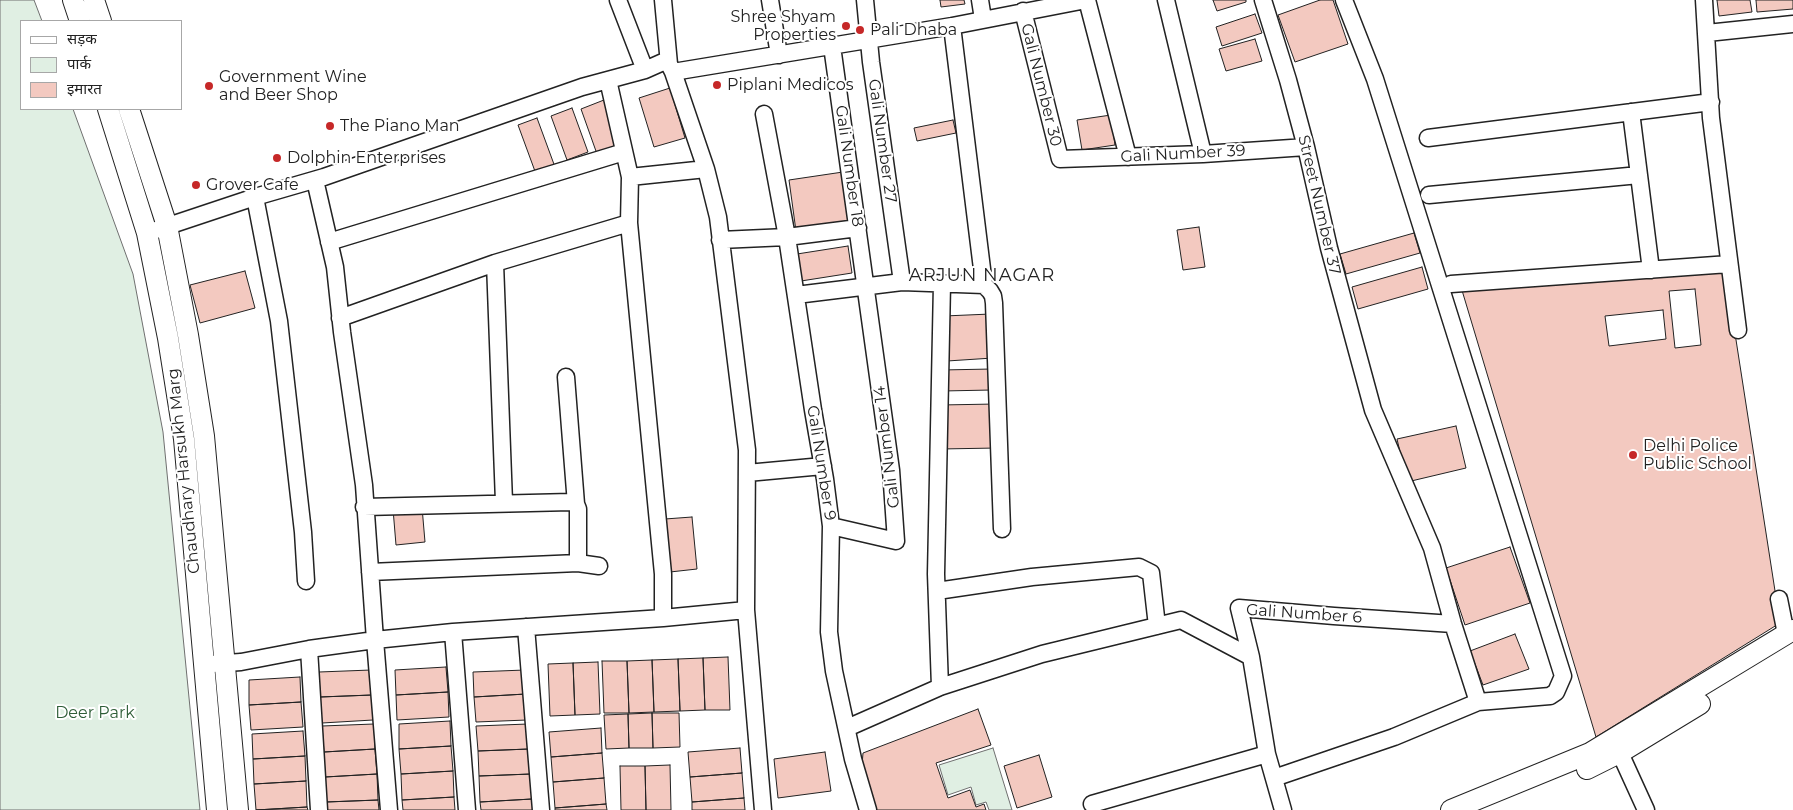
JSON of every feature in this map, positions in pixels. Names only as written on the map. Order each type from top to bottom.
[{"type":"street","points":[[73,0],[80,20]]},
{"type":"street","points":[[94,0],[101,20]]},
{"type":"street","points":[[618,0],[645,70]]},
{"type":"street","points":[[663,0],[671,68],[706,169],[718,217],[747,450],[746,610],[763,810]]},
{"type":"street","points":[[770,0],[779,54]]},
{"type":"street","name":"Gali Number 27","points":[[865,0],[902,282]]},
{"type":"street","points":[[980,0],[983,19]]},
{"type":"street","points":[[148,233],[255,197],[315,180],[582,87],[645,70],[663,62],[671,68],[779,54],[952,26],[1023,12],[1045,4],[1081,0],[1128,158]]},
{"type":"street","points":[[1166,0],[1203,154]]},
{"type":"street","name":"Street Number 37","points":[[1263,0],[1288,80],[1329,248],[1373,410],[1432,548],[1453,624],[1478,702]]},
{"type":"street","points":[[1274,778],[1394,737],[1478,702],[1550,696],[1556,692],[1563,676],[1375,79],[1344,0]]},
{"type":"street","points":[[1704,0],[1711,118],[1738,330]]},
{"type":"street","name":"Gali Number 30","points":[[1023,12],[1060,159]]},
{"type":"street","points":[[1707,33],[1793,24]]},
{"type":"street","points":[[952,26],[984,285],[993,296],[994,303],[1002,529]]},
{"type":"street","name":"Gali Number 18","points":[[832,46],[866,287]]},
{"type":"street","points":[[608,80],[630,177],[629,223],[663,574],[663,618]]},
{"type":"street","points":[[1428,138],[1711,102]]},
{"type":"street","name":"Chaudhary Harsukh Marg","points":[[108,110],[148,233],[168,338],[184,439],[217,810]]},
{"type":"street","name":"Chaudhary Harsukh Marg","points":[[129,110],[166,226],[188,335],[204,436],[238,810]]},
{"type":"street","points":[[1631,112],[1650,270]]},
{"type":"street","name":"Gali Number 9","points":[[764,114],[787,237],[831,526],[829,632],[834,671],[853,759],[868,810]]},
{"type":"street","name":"Gali Number 39","points":[[1060,159],[1128,158],[1306,148]]},
{"type":"street","points":[[329,242],[624,152]]},
{"type":"street","points":[[630,177],[706,169]]},
{"type":"street","points":[[1429,195],[1639,175]]},
{"type":"street","points":[[315,180],[335,267],[340,318],[364,485],[374,640],[389,810]]},
{"type":"street","points":[[255,197],[279,321],[301,512],[306,581]]},
{"type":"street","points":[[340,318],[495,263],[629,223]]},
{"type":"street","points":[[720,240],[787,237],[858,228]]},
{"type":"street","points":[[495,263],[504,502]]},
{"type":"street","points":[[1450,284],[1729,264]]},
{"type":"street","points":[[796,296],[902,282],[984,285]]},
{"type":"street","points":[[940,687],[937,591],[942,284]]},
{"type":"street","name":"Gali Number 14","points":[[831,526],[896,541],[891,470],[866,287]]},
{"type":"street","points":[[566,377],[576,504],[578,509],[578,563]]},
{"type":"street","points":[[747,472],[823,466]]},
{"type":"street","points":[[364,507],[504,502],[571,502],[576,504]]},
{"type":"street","points":[[370,572],[578,563],[598,566]]},
{"type":"street","points":[[937,591],[1032,577],[1139,567],[1151,573],[1157,626]]},
{"type":"street","points":[[1489,810],[1596,765],[1618,746],[1791,637],[1779,600]]},
{"type":"street","name":"Gali Number 6","points":[[1283,810],[1267,754],[1251,657],[1239,608],[1453,624]]},
{"type":"street","points":[[204,665],[240,662],[309,649],[374,640],[453,632],[663,618],[746,610]]},
{"type":"street","points":[[847,728],[940,687],[1042,654],[1181,620],[1251,657]]},
{"type":"street","points":[[526,627],[541,810]]},
{"type":"street","points":[[453,632],[467,810]]},
{"type":"street","points":[[309,649],[319,810]]},
{"type":"street","points":[[1451,810],[1590,753],[1618,746]]},
{"type":"street","points":[[1618,746],[1646,810]]},
{"type":"street","points":[[1092,804],[1267,754]]},
{"type":"green space","name":"Deer Park","points":[[0,0],[34,0],[42,20],[20,20],[20,110],[73,110],[133,274],[163,432],[200,810],[0,810]]},
{"type":"green space","points":[[993,748],[1012,810],[989,810],[986,802],[976,805],[971,787],[948,795],[939,765]]},
{"type":"building","points":[[940,0],[964,0],[965,4],[941,7]]},
{"type":"building","points":[[1213,0],[1246,0],[1246,2],[1217,11]]},
{"type":"building","points":[[1320,0],[1333,0],[1348,44],[1295,62],[1278,15]]},
{"type":"building","points":[[1717,0],[1750,0],[1752,12],[1719,16]]},
{"type":"building","points":[[1756,0],[1793,0],[1793,9],[1757,12]]},
{"type":"building","points":[[1255,14],[1262,33],[1222,46],[1216,27]]},
{"type":"building","points":[[1255,39],[1262,61],[1226,71],[1219,49]]},
{"type":"building","points":[[670,88],[685,138],[654,147],[639,98]]},
{"type":"building","points":[[604,100],[620,146],[597,154],[581,109]]},
{"type":"building","points":[[572,108],[588,152],[567,160],[551,116]]},
{"type":"building","points":[[1111,115],[1115,145],[1082,150],[1077,120]]},
{"type":"building","points":[[537,118],[555,167],[536,174],[518,125]]},
{"type":"building","points":[[953,120],[956,133],[917,141],[914,128]]},
{"type":"building","points":[[843,172],[851,223],[796,231],[789,180]]},
{"type":"building","points":[[1199,227],[1205,267],[1183,270],[1177,230]]},
{"type":"building","points":[[1414,233],[1420,253],[1346,274],[1340,254]]},
{"type":"building","points":[[848,246],[852,273],[801,281],[797,254]]},
{"type":"building","points":[[1422,267],[1428,289],[1358,309],[1352,287]]},
{"type":"building","name":"Delhi Police Public School","points":[[1725,269],[1780,623],[1596,737],[1461,287]]},
{"type":"building","points":[[245,271],[255,308],[200,323],[190,285]]},
{"type":"building","points":[[1695,289],[1701,345],[1675,348],[1669,291]]},
{"type":"building","points":[[1663,310],[1666,339],[1609,346],[1605,316]]},
{"type":"building","points":[[991,314],[993,358],[947,361],[944,316]]},
{"type":"building","points":[[992,369],[992,390],[942,391],[941,370]]},
{"type":"building","points":[[996,404],[997,448],[940,449],[940,405]]},
{"type":"building","points":[[1456,426],[1466,468],[1407,482],[1397,439]]},
{"type":"building","points":[[422,507],[425,542],[396,545],[393,509]]},
{"type":"building","points":[[692,517],[697,569],[670,572],[665,519]]},
{"type":"building","points":[[1510,547],[1530,603],[1465,625],[1446,568]]},
{"type":"building","points":[[1515,634],[1529,669],[1483,685],[1470,651]]},
{"type":"building","points":[[728,657],[730,710],[705,710],[703,658]]},
{"type":"building","points":[[703,658],[705,710],[680,711],[678,659]]},
{"type":"building","points":[[678,659],[680,711],[654,712],[652,660]]},
{"type":"building","points":[[652,660],[654,712],[629,713],[627,661]]},
{"type":"building","points":[[602,661],[627,661],[629,713],[604,713]]},
{"type":"building","points":[[598,662],[600,714],[575,715],[573,663]]},
{"type":"building","points":[[573,663],[575,715],[550,716],[548,664]]},
{"type":"building","points":[[446,667],[448,692],[396,695],[395,670]]},
{"type":"building","points":[[371,670],[372,695],[320,697],[319,672]]},
{"type":"building","points":[[525,670],[526,694],[474,697],[473,672]]},
{"type":"building","points":[[300,677],[301,702],[249,705],[249,680]]},
{"type":"building","points":[[448,692],[449,717],[397,720],[396,695]]},
{"type":"building","points":[[526,694],[527,720],[476,722],[474,697]]},
{"type":"building","points":[[372,695],[373,720],[322,723],[320,697]]},
{"type":"building","points":[[301,702],[303,727],[251,730],[249,705]]},
{"type":"building","points":[[978,709],[991,745],[936,763],[948,798],[970,790],[976,807],[984,804],[986,810],[872,810],[862,765],[863,753]]},
{"type":"building","points":[[652,713],[653,748],[629,748],[628,714]]},
{"type":"building","points":[[652,713],[679,713],[680,747],[653,748]]},
{"type":"building","points":[[628,714],[629,748],[606,749],[604,715]]},
{"type":"building","points":[[450,721],[451,746],[399,749],[399,724]]},
{"type":"building","points":[[374,724],[375,749],[324,752],[322,726]]},
{"type":"building","points":[[528,724],[529,749],[478,751],[476,726]]},
{"type":"building","points":[[601,728],[602,753],[551,757],[549,732]]},
{"type":"building","points":[[303,731],[305,756],[253,759],[252,734]]},
{"type":"building","points":[[451,746],[453,771],[401,774],[399,749]]},
{"type":"building","points":[[740,748],[742,773],[690,777],[688,752]]},
{"type":"building","points":[[375,749],[377,774],[325,777],[324,752]]},
{"type":"building","points":[[529,749],[531,774],[479,776],[478,751]]},
{"type":"building","points":[[825,752],[831,791],[778,798],[774,759]]},
{"type":"building","points":[[602,753],[604,778],[553,782],[551,757]]},
{"type":"building","points":[[1039,755],[1052,797],[1017,808],[1004,766]]},
{"type":"building","points":[[305,756],[306,781],[254,784],[253,759]]},
{"type":"building","points":[[670,765],[671,810],[646,810],[645,766]]},
{"type":"building","points":[[620,766],[645,766],[646,810],[621,810]]},
{"type":"building","points":[[453,771],[454,797],[402,800],[401,774]]},
{"type":"building","points":[[742,773],[744,798],[692,802],[690,777]]},
{"type":"building","points":[[377,774],[378,800],[326,802],[325,777]]},
{"type":"building","points":[[531,774],[532,799],[480,802],[479,776]]},
{"type":"building","points":[[604,778],[606,804],[555,808],[553,782]]},
{"type":"building","points":[[306,781],[307,807],[256,810],[254,784]]},
{"type":"building","points":[[454,797],[455,810],[403,810],[402,800]]},
{"type":"building","points":[[744,798],[745,810],[692,810],[692,802]]},
{"type":"building","points":[[532,799],[533,810],[481,810],[480,802]]},
{"type":"building","points":[[378,800],[379,810],[327,810],[326,802]]},
{"type":"building","points":[[606,804],[607,810],[555,810],[555,808]]},
{"type":"building","points":[[307,807],[308,810],[256,810]]},
{"type":"place","name":"Shree Shyam Properties","points":[[846,26]]},
{"type":"place","name":"Pali Dhaba","points":[[860,30]]},
{"type":"place","name":"Piplani Medicos","points":[[717,85]]},
{"type":"place","name":"Government Wine and Beer Shop","points":[[209,86]]},
{"type":"place","name":"The Piano Man","points":[[330,126]]},
{"type":"place","name":"Dolphin Enterprises","points":[[277,158]]},
{"type":"place","name":"Grover Cafe","points":[[196,185]]},
{"type":"place","name":"Delhi Police Public School","points":[[1633,455]]},
{"type":"district","name":"ARJUN NAGAR","points":[[982,276]]}]
